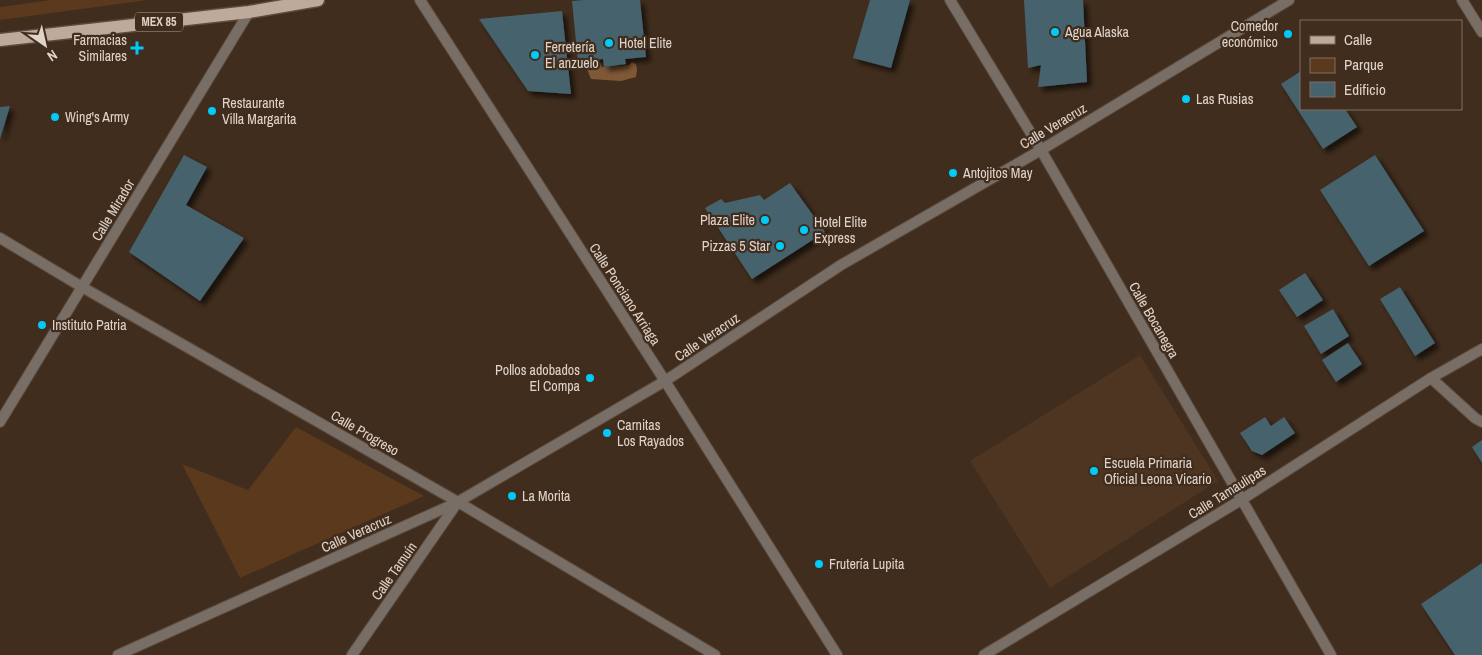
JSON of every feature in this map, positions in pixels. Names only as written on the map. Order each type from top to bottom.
[{"type":"main road","name":"MEX 85","points":[[0,40],[250,12],[318,0]]},
{"type":"street","name":"Calle Ponciano Arriaga","points":[[420,0],[665,381],[837,655]]},
{"type":"street","name":"Calle Bocanegra","points":[[950,0],[1040,150],[1331,655]]},
{"type":"street","name":"Calle Veracruz","points":[[118,655],[458,502],[665,381],[840,264],[1040,150],[1289,0]]},
{"type":"street","points":[[1462,0],[1482,32]]},
{"type":"street","name":"Calle Mirador","points":[[1,417],[250,12]]},
{"type":"street","name":"Calle Progreso","points":[[0,238],[82,287],[458,502],[715,655]]},
{"type":"street","name":"Calle Tamaulipas","points":[[984,655],[1241,500],[1431,378],[1482,349]]},
{"type":"street","points":[[1431,378],[1475,418],[1482,422]]},
{"type":"street","name":"Calle Tamuín","points":[[357,653],[458,502]]},
{"type":"shaded area","points":[[632,62],[636,64],[636,77],[621,81],[591,79],[587,69],[597,63],[601,63],[602,67],[629,65]]},
{"type":"shaded area","name":"Escuela Primaria Oficial Leona Vicario","points":[[1140,355],[1218,481],[1050,588],[970,461]]},
{"type":"green space","points":[[51,0],[148,0],[0,20],[0,7]]},
{"type":"green space","points":[[296,427],[424,496],[240,578],[182,464],[248,490]]},
{"type":"building","points":[[640,0],[646,57],[625,59],[626,64],[604,67],[603,59],[578,62],[572,1]]},
{"type":"building","points":[[870,0],[910,0],[891,68],[853,58]]},
{"type":"building","name":"Agua Alaska","points":[[1024,0],[1083,0],[1087,82],[1038,87],[1041,65],[1028,68]]},
{"type":"building","name":"Ferretería El anzuelo","points":[[562,11],[571,94],[528,91],[479,19]]},
{"type":"building","points":[[1300,72],[1300,110],[1346,110],[1357,127],[1323,149],[1281,84]]},
{"type":"building","points":[[10,106],[0,139],[0,107]]},
{"type":"building","points":[[184,155],[207,167],[186,205],[244,238],[200,301],[129,252]]},
{"type":"building","points":[[1375,155],[1424,231],[1369,266],[1320,190]]},
{"type":"building","name":"Plaza Elite","points":[[790,183],[825,232],[752,279],[705,208],[721,199],[725,203],[760,195],[764,200]]},
{"type":"building","points":[[1305,273],[1323,300],[1297,317],[1279,290]]},
{"type":"building","points":[[1400,287],[1435,343],[1415,356],[1380,299]]},
{"type":"building","points":[[1333,309],[1349,336],[1321,354],[1304,326]]},
{"type":"building","points":[[1348,343],[1362,364],[1336,382],[1322,360]]},
{"type":"building","points":[[1265,417],[1271,426],[1284,417],[1295,433],[1262,455],[1252,451],[1240,433]]},
{"type":"building","points":[[1482,440],[1482,463],[1472,447]]},
{"type":"building","points":[[1482,563],[1482,655],[1455,655],[1421,604]]},
{"type":"place","name":"Agua Alaska","points":[[1055,32]]},
{"type":"place","name":"Comedor económico","points":[[1288,34]]},
{"type":"place","name":"Hotel Elite","points":[[609,43]]},
{"type":"place","name":"Farmacias Similares","points":[[137,48]]},
{"type":"place","name":"Ferretería El anzuelo","points":[[535,55]]},
{"type":"place","name":"Las Rusias","points":[[1186,99]]},
{"type":"place","name":"Restaurante Villa Margarita","points":[[212,111]]},
{"type":"place","name":"Wing's Army","points":[[55,117]]},
{"type":"place","name":"Antojitos May","points":[[953,173]]},
{"type":"place","name":"Plaza Elite","points":[[765,220]]},
{"type":"place","name":"Hotel Elite Express","points":[[804,230]]},
{"type":"place","name":"Pizzas 5 Star","points":[[780,246]]},
{"type":"place","name":"Instituto Patria","points":[[42,325]]},
{"type":"place","name":"Pollos adobados El Compa","points":[[590,378]]},
{"type":"place","name":"Carnitas Los Rayados","points":[[607,433]]},
{"type":"place","name":"Escuela Primaria Oficial Leona Vicario","points":[[1094,471]]},
{"type":"place","name":"La Morita","points":[[512,496]]},
{"type":"place","name":"Frutería Lupita","points":[[819,564]]}]
